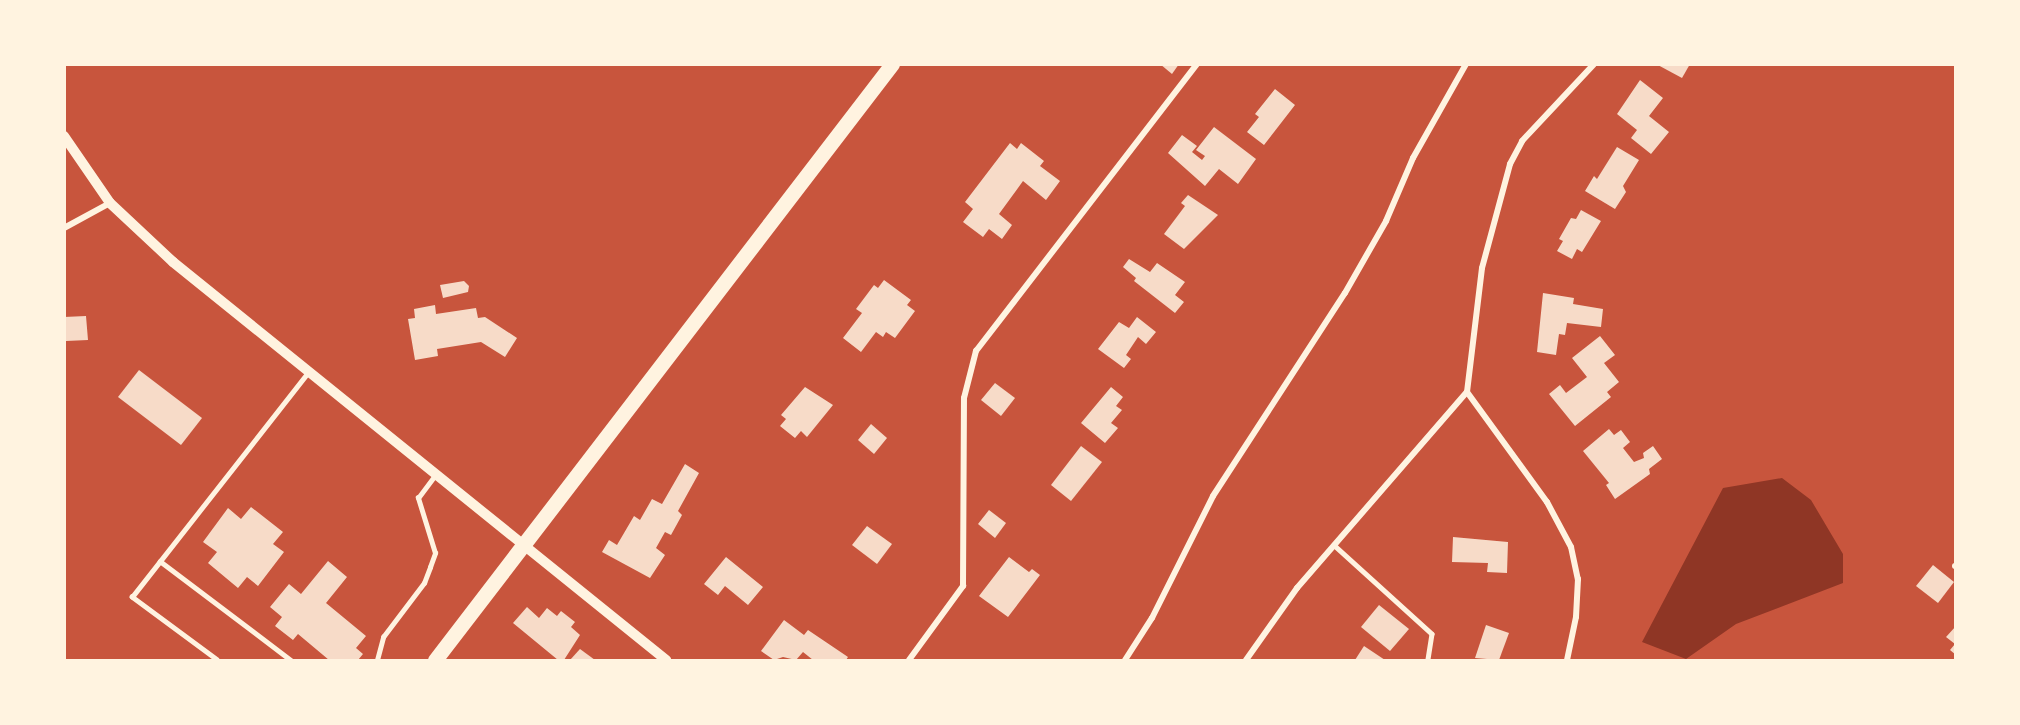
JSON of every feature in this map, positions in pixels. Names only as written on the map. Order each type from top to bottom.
[{"type":"main road","points":[[435,660],[892,64]]},
{"type":"street","points":[[909,660],[963,586],[964,399],[976,351],[1197,64]]},
{"type":"street","points":[[1125,660],[1157,609],[1213,496],[1345,293],[1386,221],[1413,158],[1466,64]]},
{"type":"street","points":[[1246,660],[1297,588],[1467,392],[1482,268],[1510,164],[1522,141],[1594,64]]},
{"type":"street","points":[[64,136],[110,203],[173,262],[523,547],[666,660]]},
{"type":"street","points":[[64,228],[110,203]]},
{"type":"street","points":[[1467,392],[1547,502],[1571,547],[1578,579],[1576,617],[1567,660]]},
{"type":"lane","points":[[217,660],[132,597],[309,371]]},
{"type":"lane","points":[[377,660],[383,637],[424,583],[435,554],[418,498],[436,474]]},
{"type":"lane","points":[[1334,545],[1432,634],[1428,660]]},
{"type":"lane","points":[[160,561],[291,660]]},
{"type":"shaded area","points":[[1782,478],[1811,500],[1843,554],[1843,583],[1736,624],[1686,659],[1642,642],[1723,488]]},
{"type":"building","points":[[1160,64],[1179,64],[1172,74]]},
{"type":"building","points":[[1656,64],[1690,64],[1682,78]]},
{"type":"building","points":[[1640,80],[1663,98],[1649,116],[1669,132],[1651,154],[1631,138],[1637,130],[1617,114]]},
{"type":"building","points":[[1275,89],[1295,105],[1264,145],[1247,132],[1259,117],[1255,114]]},
{"type":"building","points":[[1214,127],[1256,159],[1238,184],[1219,169],[1205,186],[1168,153],[1182,135],[1197,146],[1192,152],[1202,160],[1205,156],[1196,150]]},
{"type":"building","points":[[1010,143],[1017,149],[1021,143],[1044,161],[1040,166],[1060,181],[1046,200],[1023,181],[999,214],[1012,225],[1002,239],[989,229],[983,237],[963,222],[973,209],[965,202]]},
{"type":"building","points":[[1617,147],[1639,160],[1623,186],[1626,192],[1615,209],[1585,191],[1594,176],[1597,179]]},
{"type":"building","points":[[1188,195],[1218,215],[1184,249],[1164,234],[1185,206],[1181,203]]},
{"type":"building","points":[[1581,210],[1601,221],[1582,252],[1577,249],[1572,259],[1557,251],[1563,241],[1559,239],[1571,218],[1576,219]]},
{"type":"building","points":[[1129,259],[1150,272],[1157,263],[1185,282],[1175,295],[1184,302],[1175,313],[1134,281],[1136,278],[1123,267]]},
{"type":"building","points":[[884,280],[911,300],[907,305],[915,311],[895,338],[886,332],[883,337],[876,332],[861,352],[843,338],[862,313],[856,309],[874,285],[878,288]]},
{"type":"building","points":[[464,281],[469,286],[468,292],[443,298],[440,285]]},
{"type":"building","points":[[1543,293],[1574,298],[1573,304],[1603,309],[1601,327],[1567,323],[1565,335],[1559,334],[1556,355],[1537,352]]},
{"type":"building","points":[[435,305],[436,314],[476,308],[478,318],[485,317],[517,338],[505,357],[481,342],[437,349],[438,356],[415,360],[408,319],[415,318],[414,309]]},
{"type":"building","points":[[86,316],[88,340],[66,341],[64,348],[64,317]]},
{"type":"building","points":[[1137,317],[1156,332],[1146,344],[1138,337],[1126,355],[1131,359],[1124,368],[1098,349],[1119,322],[1129,328]]},
{"type":"building","points":[[1600,336],[1615,355],[1604,363],[1619,382],[1607,392],[1611,397],[1575,426],[1549,394],[1560,385],[1566,393],[1587,377],[1572,358]]},
{"type":"building","points":[[139,370],[202,418],[181,445],[118,397]]},
{"type":"building","points":[[995,383],[1015,398],[1001,416],[981,400]]},
{"type":"building","points":[[805,387],[833,405],[807,437],[801,431],[795,438],[780,426],[786,419],[781,415]]},
{"type":"building","points":[[1111,387],[1123,397],[1116,406],[1122,410],[1111,423],[1118,428],[1105,443],[1081,423]]},
{"type":"building","points":[[871,424],[887,438],[874,454],[858,440]]},
{"type":"building","points":[[1609,429],[1614,435],[1621,430],[1630,442],[1623,448],[1634,462],[1644,458],[1643,453],[1653,446],[1662,459],[1649,469],[1650,474],[1615,499],[1606,485],[1609,483],[1583,451]]},
{"type":"building","points":[[1081,446],[1102,462],[1071,501],[1051,485]]},
{"type":"building","points":[[685,464],[699,473],[678,511],[682,515],[671,535],[665,532],[656,548],[665,555],[650,578],[602,552],[609,540],[617,545],[634,516],[640,520],[652,499],[662,504]]},
{"type":"building","points":[[251,507],[283,532],[273,544],[284,552],[258,586],[247,577],[238,588],[208,563],[217,552],[203,542],[228,508],[241,519]]},
{"type":"building","points":[[989,510],[1006,523],[995,538],[978,524]]},
{"type":"building","points":[[867,526],[892,544],[877,564],[852,545]]},
{"type":"building","points":[[1453,537],[1508,542],[1507,573],[1487,572],[1488,563],[1452,562]]},
{"type":"building","points":[[726,557],[763,587],[748,605],[725,586],[718,595],[704,584]]},
{"type":"building","points":[[1009,557],[1029,572],[1032,569],[1040,575],[1008,617],[979,596]]},
{"type":"building","points":[[328,561],[347,577],[326,603],[366,636],[356,648],[363,654],[358,660],[329,660],[298,634],[293,640],[275,626],[282,617],[270,607],[289,584],[301,594]]},
{"type":"building","points":[[1933,565],[1954,582],[1938,603],[1916,586]]},
{"type":"building","points":[[1379,605],[1409,629],[1390,651],[1361,627]]},
{"type":"building","points":[[527,607],[539,618],[547,608],[557,616],[561,611],[575,622],[571,627],[580,635],[564,660],[558,660],[513,623]]},
{"type":"building","points":[[784,620],[804,635],[808,630],[848,657],[846,660],[813,660],[803,652],[796,660],[783,657],[774,660],[761,651]]},
{"type":"building","points":[[1486,625],[1509,633],[1499,660],[1475,658]]},
{"type":"building","points":[[1956,626],[1956,655],[1950,650],[1955,644],[1946,637]]},
{"type":"building","points":[[1364,646],[1385,660],[1355,660]]},
{"type":"building","points":[[580,649],[595,660],[570,660]]}]
